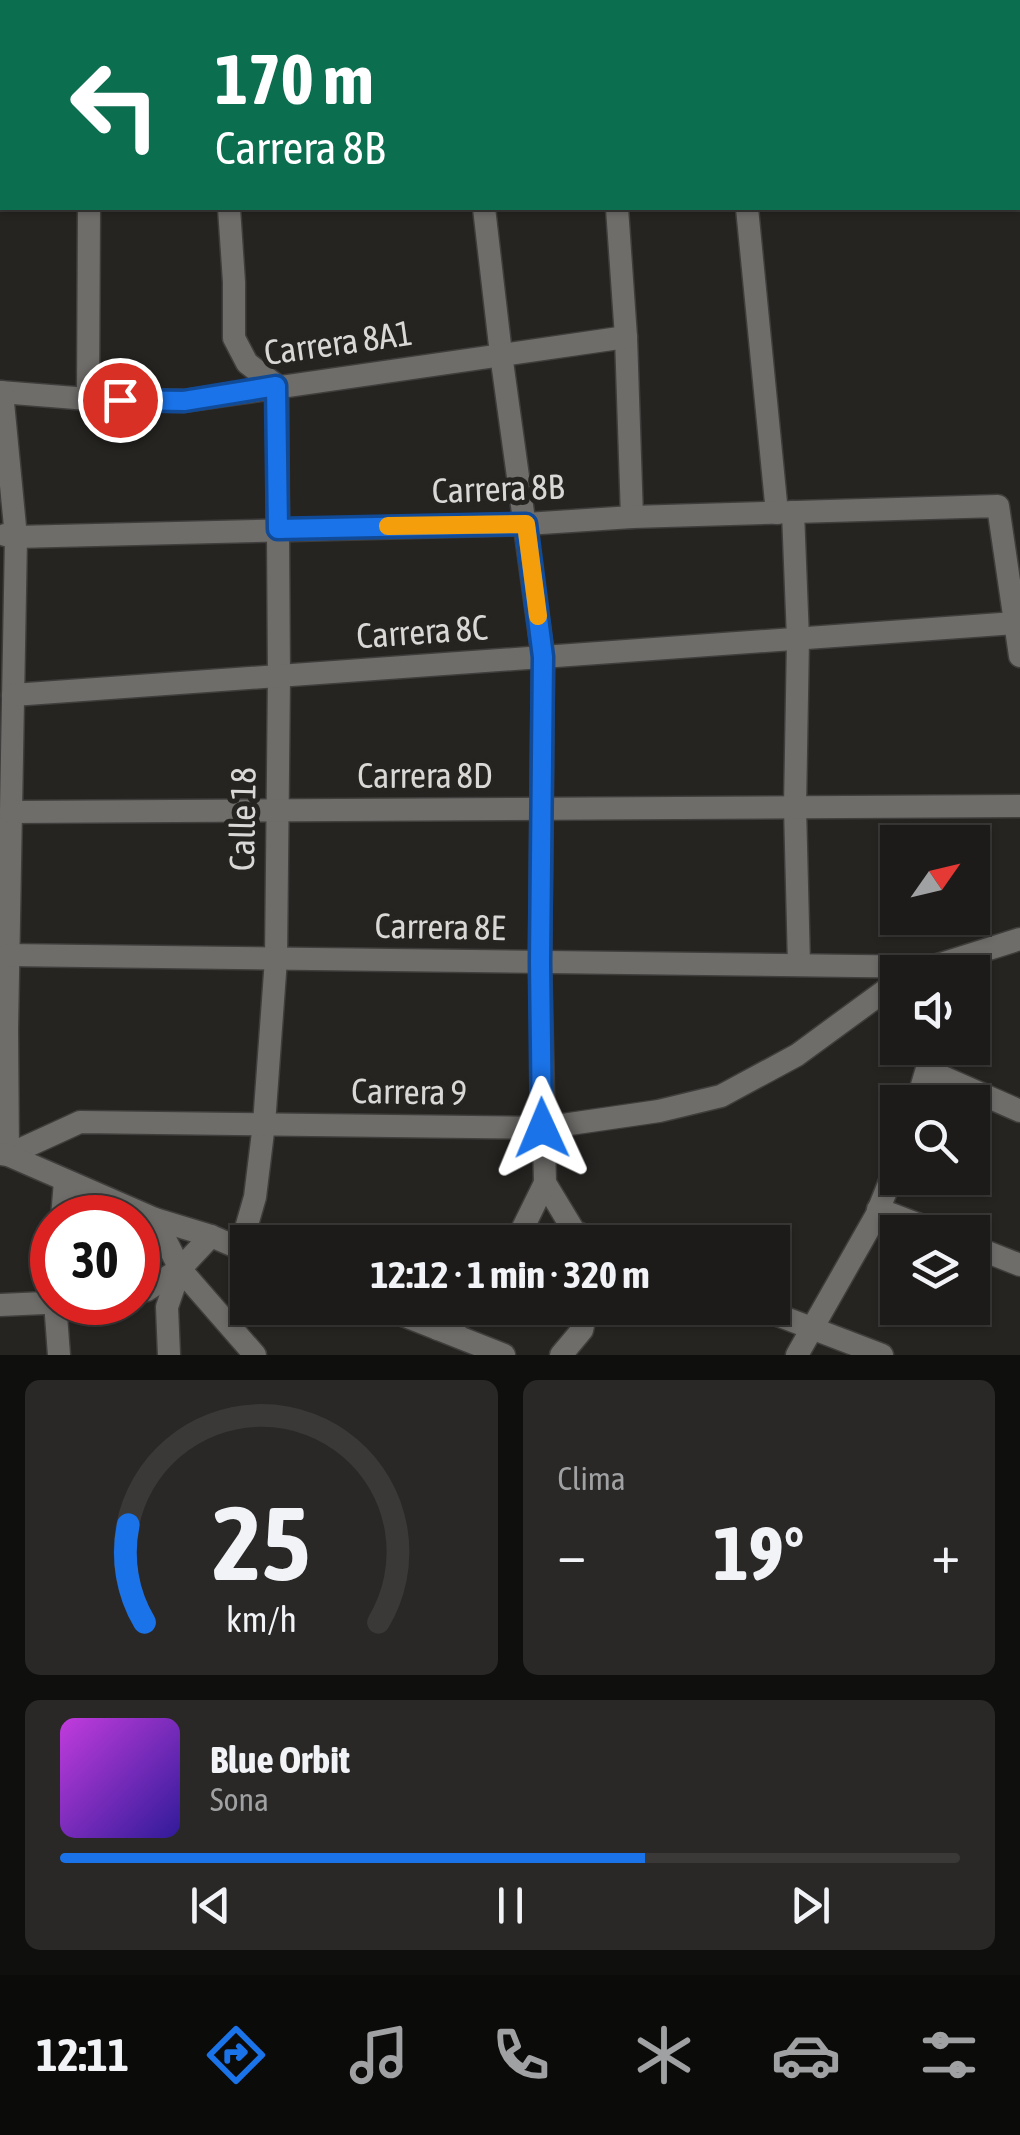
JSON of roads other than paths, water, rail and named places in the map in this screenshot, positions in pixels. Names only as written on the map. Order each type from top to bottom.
[{"type":"street","points":[[88,399],[90,210]]},
{"type":"street","points":[[229,210],[234,338],[247,363],[276,386]]},
{"type":"street","points":[[484,210],[543,657],[542,1128],[546,1183],[570,1225]]},
{"type":"street","points":[[617,210],[632,517]]},
{"type":"street","points":[[747,210],[798,639],[795,807],[799,966]]},
{"type":"street","name":"Carrera 8A1","points":[[1,392],[184,401],[626,337]]},
{"type":"street","name":"Calle 18","points":[[250,1225],[264,1124],[276,959],[276,386]]},
{"type":"street","points":[[1,392],[8,535],[7,626],[13,696],[6,727],[4,1154],[98,1195]]},
{"type":"street","name":"Carrera 8B","points":[[8,535],[526,524],[998,506],[1015,623]]},
{"type":"street","points":[[1015,623],[1020,656]]},
{"type":"street","name":"Carrera 8C","points":[[13,696],[1015,623]]},
{"type":"street","name":"Carrera 8D","points":[[7,824],[277,810],[1020,806]]},
{"type":"street","points":[[984,955],[1020,939]]},
{"type":"street","name":"Carrera 8E","points":[[6,941],[276,959],[880,969]]},
{"type":"street","name":"Carrera 9","points":[[4,1154],[80,1122],[542,1128],[659,1111],[722,1096],[797,1055],[880,994]]},
{"type":"street","points":[[940,1065],[1020,1111]]},
{"type":"street","points":[[64,1195],[65,1181]]},
{"type":"street","points":[[525,1225],[546,1183]]},
{"type":"street","points":[[797,1355],[884,1195]]},
{"type":"street","points":[[878,1210],[892,1215]]},
{"type":"street","points":[[160,1221],[230,1244]]},
{"type":"street","points":[[160,1228],[180,1268],[255,1355]]},
{"type":"street","points":[[160,1281],[180,1268],[211,1236]]},
{"type":"street","points":[[990,1253],[1020,1265]]},
{"type":"street","points":[[169,1355],[168,1307],[180,1268]]},
{"type":"street","points":[[0,1305],[30,1304]]},
{"type":"street","points":[[790,1320],[882,1355]]},
{"type":"street","points":[[59,1325],[59,1355]]},
{"type":"street","points":[[428,1325],[504,1355]]},
{"type":"street","points":[[438,1329],[446,1325]]},
{"type":"street","points":[[561,1355],[583,1325]]}]
